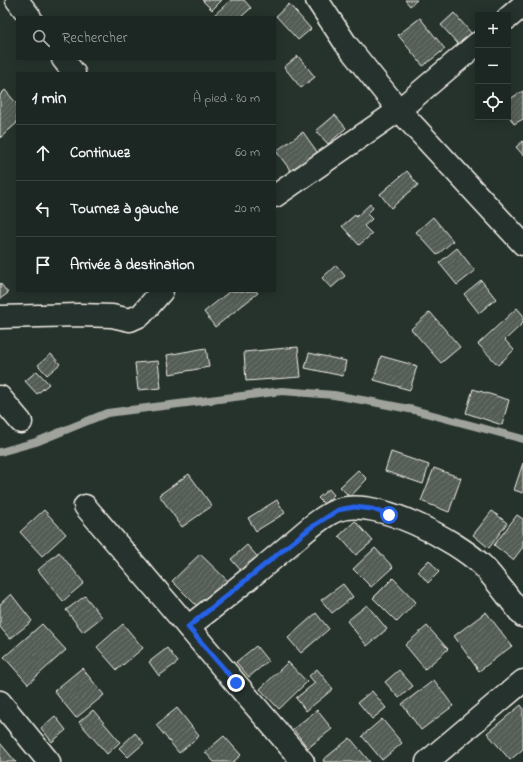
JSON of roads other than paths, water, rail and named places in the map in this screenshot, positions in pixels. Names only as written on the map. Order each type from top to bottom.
[{"type":"street","points":[[17,0],[29,16]]},
{"type":"street","points":[[318,0],[346,44],[399,110],[523,244]]},
{"type":"street","points":[[511,15],[523,5]]},
{"type":"street","points":[[276,195],[399,110],[475,46]]},
{"type":"street","points":[[64,60],[73,72]]},
{"type":"street","points":[[0,317],[79,315],[112,316],[130,320],[141,315],[161,292]]},
{"type":"street","points":[[0,397],[21,422]]},
{"type":"street","points":[[85,506],[303,762]]},
{"type":"street","points":[[188,627],[310,528],[338,510],[354,507],[372,509],[411,522],[456,546],[483,566],[523,616]]},
{"type":"street","points":[[427,762],[523,681]]},
{"type":"street","points":[[0,702],[49,762]]},
{"type":"waterway","points":[[0,452],[36,442],[107,413],[282,391],[334,395],[414,410],[523,439]]}]
